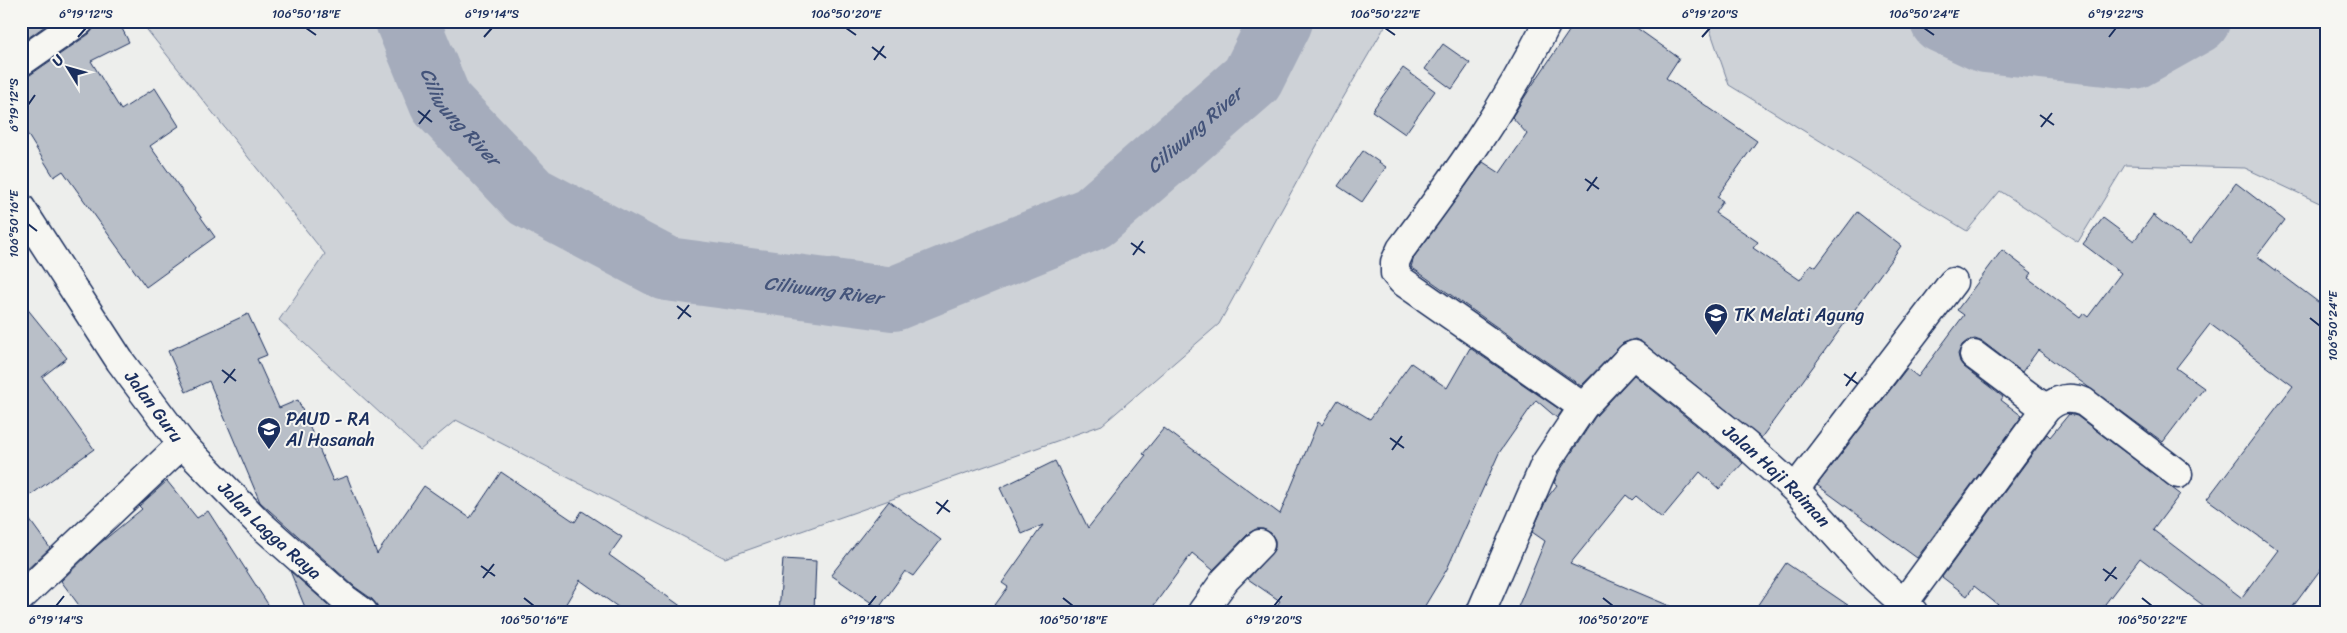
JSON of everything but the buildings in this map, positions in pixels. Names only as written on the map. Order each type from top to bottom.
[{"type":"street","points":[[21,62],[80,21]]},
{"type":"street","points":[[1481,612],[1545,464],[1583,407],[1402,281],[1395,273],[1395,262],[1401,249],[1466,162],[1527,66],[1548,21]]},
{"type":"street","name":"Jalan Guru","points":[[21,208],[120,361],[182,444],[21,597]]},
{"type":"street","points":[[1795,489],[1953,282]]},
{"type":"street","points":[[1974,354],[2046,408]]},
{"type":"street","name":"Jalan Haji Raiman","points":[[1583,407],[1630,357],[1638,356],[1745,444],[1795,489],[1873,576],[1908,608]]},
{"type":"street","points":[[1908,608],[2046,408],[2053,403],[2067,398],[2084,402],[2178,474]]},
{"type":"street","name":"Jalan Lagga Raya","points":[[182,444],[260,524],[345,599],[363,612]]},
{"type":"street","points":[[1202,612],[1225,580],[1260,544]]},
{"type":"shaded area","points":[[140,21],[1388,21],[1339,105],[1219,324],[1102,425],[725,558],[456,420],[420,450],[279,320],[325,254]]},
{"type":"shaded area","points":[[1707,21],[2326,21],[2326,206],[2245,168],[2125,165],[2078,242],[2000,191],[1967,231],[1729,85]]},
{"type":"waterway","name":"Ciliwung River","points":[[407,21],[441,103],[530,197],[667,269],[893,299],[1093,218],[1252,79],[1281,21]]},
{"type":"waterway","name":"Ciliwung River","points":[[1942,21],[1985,41],[2134,57],[2198,21]]},
{"type":"place","name":"TK Melati Agung","points":[[1716,336]]},
{"type":"place","name":"PAUD - RA Al Hasanah","points":[[269,450]]}]
